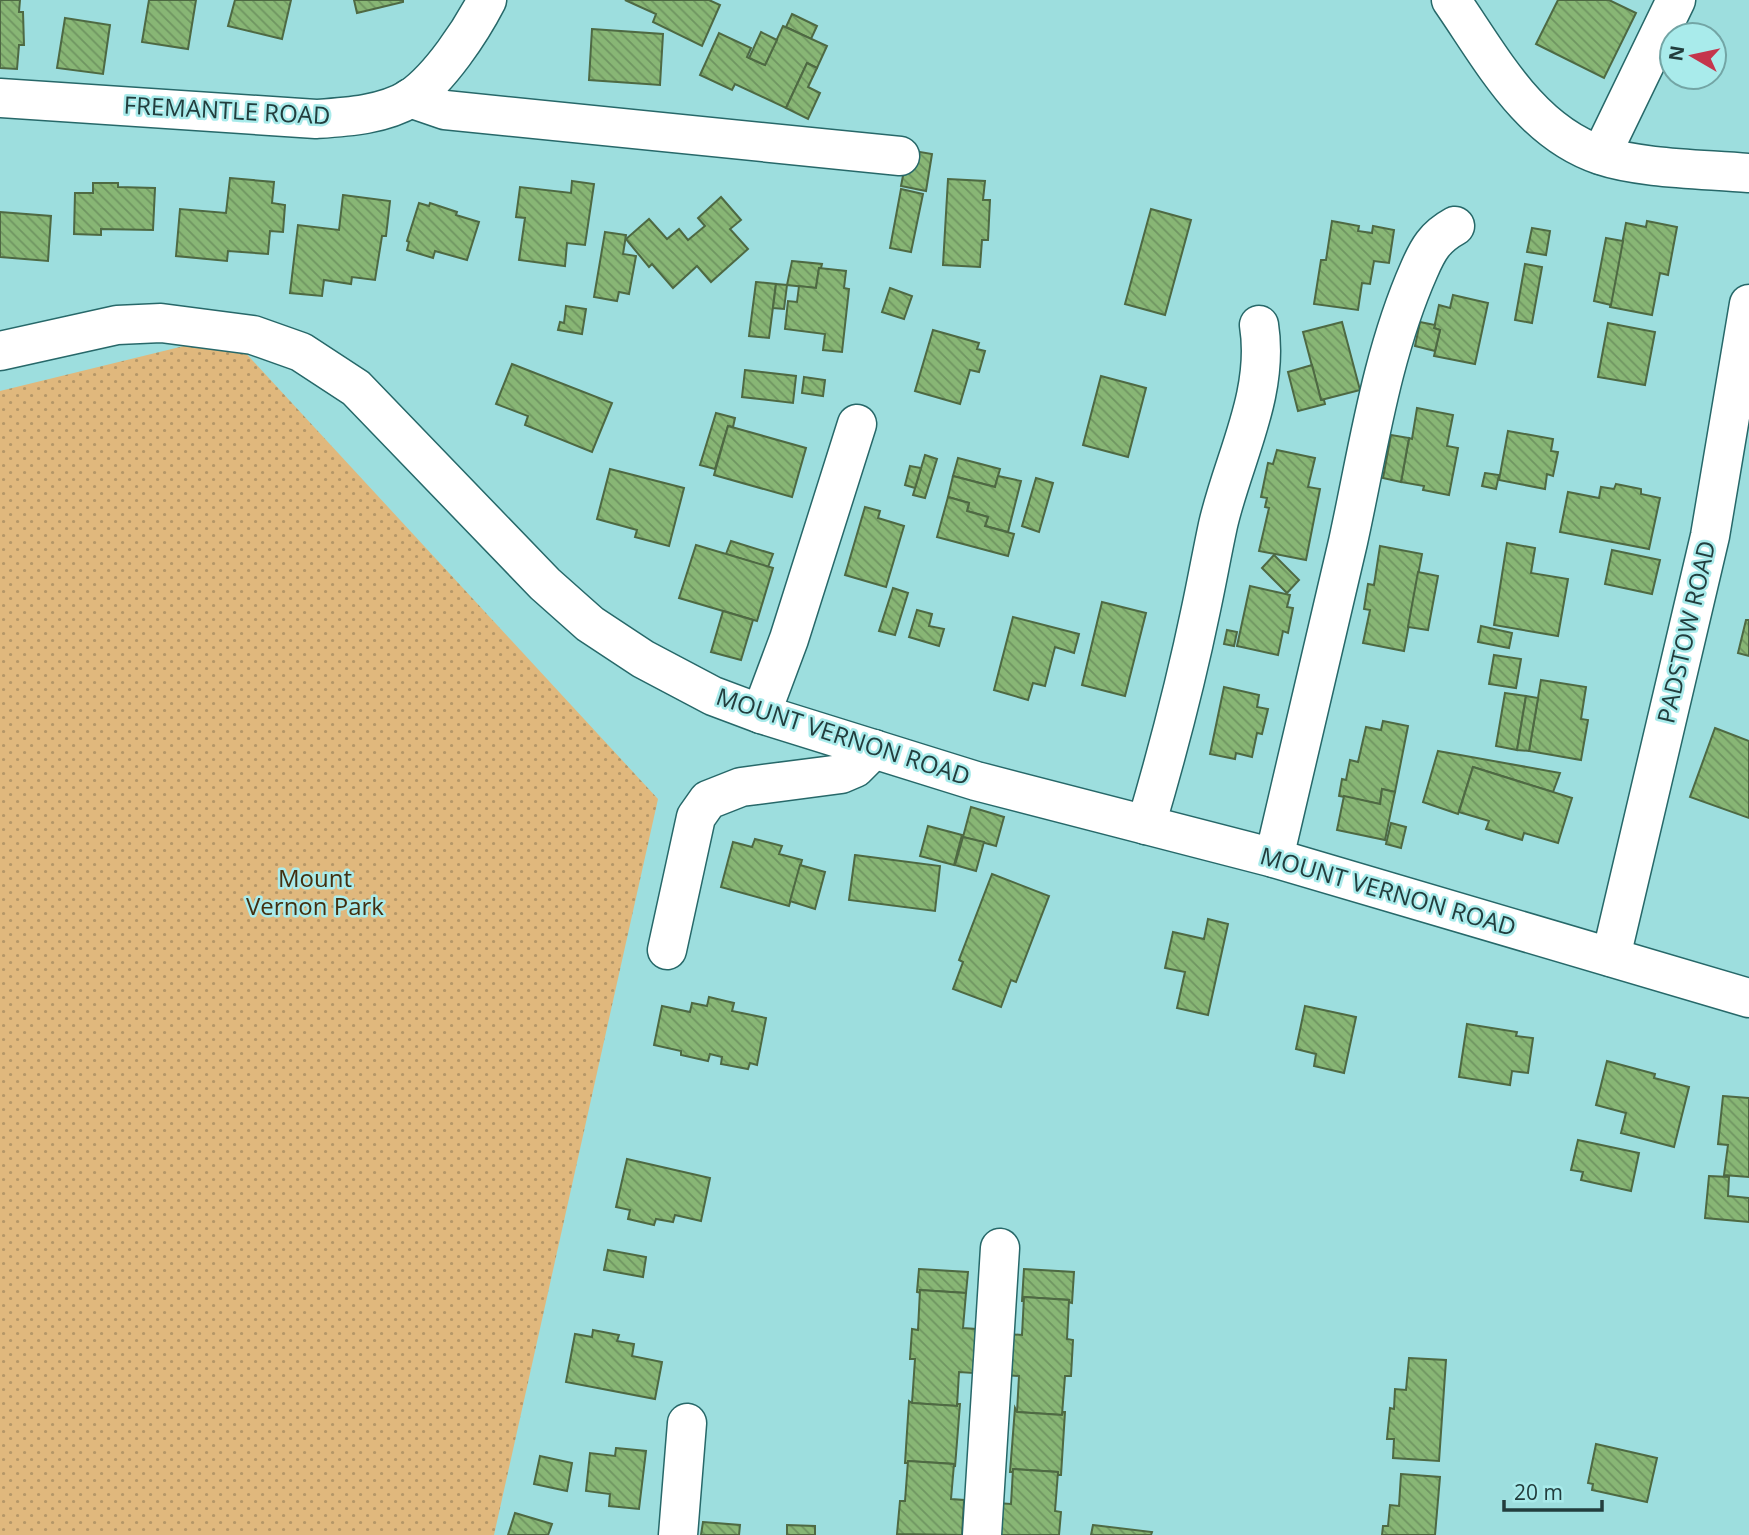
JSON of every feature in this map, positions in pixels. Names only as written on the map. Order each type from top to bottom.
[{"type":"street","name":"FREMANTLE ROAD","points":[[0,98],[316,119],[352,116],[379,110],[410,98],[437,74],[487,0]]},
{"type":"street","points":[[1451,0],[1514,91],[1541,120],[1567,140],[1601,155],[1631,162],[1749,173]]},
{"type":"street","points":[[1601,155],[1676,0]]},
{"type":"street","points":[[410,98],[445,110],[900,156]]},
{"type":"street","points":[[1274,858],[1348,541],[1376,402],[1399,322],[1420,268],[1438,236],[1455,226]]},
{"type":"street","name":"PADSTOW ROAD","points":[[1611,957],[1710,536],[1749,304]]},
{"type":"street","name":"MOUNT VERNON ROAD","points":[[0,351],[117,325],[161,323],[253,335],[301,352],[356,388],[545,583],[590,624],[654,665],[713,696],[761,714],[976,781],[1274,858],[1749,998]]},
{"type":"street","points":[[1146,825],[1184,680],[1218,524],[1250,421],[1261,368],[1259,324]]},
{"type":"street","points":[[761,714],[789,639],[856,424]]},
{"type":"street","points":[[667,950],[696,817],[708,800],[741,787],[841,774],[855,768],[874,749]]},
{"type":"street","points":[[982,1535],[1000,1248]]},
{"type":"street","points":[[678,1535],[687,1423]]},
{"type":"green space","name":"Mount Vernon Park","points":[[229,335],[658,799],[494,1535],[0,1535],[0,391]]},
{"type":"building","points":[[0,0],[20,0],[19,12],[23,12],[24,45],[19,45],[17,69],[0,68]]},
{"type":"building","points":[[149,0],[196,0],[188,49],[142,42]]},
{"type":"building","points":[[235,0],[291,0],[282,39],[228,26]]},
{"type":"building","points":[[354,0],[403,0],[403,2],[357,13]]},
{"type":"building","points":[[625,0],[709,0],[720,5],[702,46],[653,22],[656,14]]},
{"type":"building","points":[[1558,0],[1609,0],[1636,13],[1604,78],[1536,44]]},
{"type":"building","points":[[792,14],[817,26],[811,39],[786,27]]},
{"type":"building","points":[[65,18],[110,25],[103,74],[57,68]]},
{"type":"building","points":[[783,26],[827,46],[817,68],[807,63],[786,108],[735,84],[732,90],[700,75],[719,33],[751,48],[747,57],[765,65]]},
{"type":"building","points":[[592,29],[663,34],[660,85],[589,80]]},
{"type":"building","points":[[761,32],[777,40],[765,65],[749,58]]},
{"type":"building","points":[[807,63],[817,68],[808,87],[820,93],[808,119],[786,108]]},
{"type":"building","points":[[908,150],[932,154],[926,191],[901,186]]},
{"type":"building","points":[[230,178],[274,182],[272,203],[285,205],[283,232],[270,231],[268,254],[228,251],[227,261],[176,256],[180,209],[226,213]]},
{"type":"building","points":[[948,179],[985,181],[983,200],[990,200],[988,240],[982,240],[980,267],[943,265]]},
{"type":"building","points":[[572,181],[594,184],[585,245],[567,243],[565,266],[519,260],[525,218],[516,217],[520,187],[571,193]]},
{"type":"building","points":[[93,183],[155,188],[153,230],[101,229],[101,235],[74,234],[75,193],[93,193]]},
{"type":"building","points":[[901,189],[923,194],[911,252],[890,248]]},
{"type":"building","points":[[343,195],[390,201],[386,236],[382,236],[375,280],[352,277],[351,284],[324,280],[322,296],[290,293],[298,225],[339,230]]},
{"type":"building","points":[[721,197],[741,220],[730,229],[748,249],[711,282],[697,266],[673,288],[652,264],[649,267],[626,239],[649,219],[667,239],[679,229],[688,240],[705,226],[698,218]]},
{"type":"building","points":[[419,203],[429,206],[430,203],[479,222],[467,260],[435,251],[433,258],[407,250],[407,241]]},
{"type":"building","points":[[1151,209],[1191,220],[1165,315],[1125,304]]},
{"type":"building","points":[[0,212],[51,216],[48,261],[0,257]]},
{"type":"building","points":[[1332,221],[1359,226],[1358,231],[1372,233],[1373,226],[1394,230],[1389,263],[1374,261],[1370,284],[1362,283],[1358,310],[1314,304],[1321,260],[1326,260]]},
{"type":"building","points":[[1647,221],[1677,227],[1668,275],[1660,273],[1652,315],[1610,307],[1626,223],[1646,227]]},
{"type":"building","points":[[1532,228],[1550,231],[1546,255],[1527,252]]},
{"type":"building","points":[[605,232],[626,235],[623,254],[636,256],[629,294],[619,292],[617,301],[594,297]]},
{"type":"building","points":[[1606,238],[1623,241],[1611,305],[1594,301]]},
{"type":"building","points":[[792,261],[822,264],[816,288],[787,285]]},
{"type":"building","points":[[1525,264],[1542,267],[1532,323],[1515,320]]},
{"type":"building","points":[[819,268],[846,271],[844,288],[849,289],[842,352],[823,350],[825,334],[785,329],[788,301],[797,302],[799,286],[816,288]]},
{"type":"building","points":[[756,282],[776,284],[769,338],[749,336]]},
{"type":"building","points":[[776,284],[787,285],[784,309],[773,308]]},
{"type":"building","points":[[890,288],[912,296],[904,319],[882,312]]},
{"type":"building","points":[[1453,295],[1488,303],[1475,364],[1434,356],[1440,330],[1434,328],[1439,305],[1450,308]]},
{"type":"building","points":[[566,306],[586,309],[582,334],[558,330],[560,322],[564,323]]},
{"type":"building","points":[[1342,322],[1360,390],[1321,400],[1303,332]]},
{"type":"building","points":[[1420,322],[1435,325],[1434,328],[1440,330],[1435,351],[1415,346]]},
{"type":"building","points":[[1608,323],[1655,332],[1645,385],[1598,377]]},
{"type":"building","points":[[933,330],[979,343],[977,349],[985,351],[979,372],[970,370],[960,404],[915,391]]},
{"type":"building","points":[[512,364],[612,403],[592,452],[525,425],[528,416],[496,404]]},
{"type":"building","points":[[1312,365],[1321,400],[1324,400],[1325,404],[1298,411],[1288,372]]},
{"type":"building","points":[[745,370],[796,376],[793,403],[742,397]]},
{"type":"building","points":[[1101,376],[1146,388],[1128,457],[1083,445]]},
{"type":"building","points":[[804,377],[825,380],[823,396],[802,393]]},
{"type":"building","points":[[1417,408],[1453,415],[1447,446],[1458,448],[1449,495],[1423,490],[1424,486],[1401,482]]},
{"type":"building","points":[[716,413],[735,418],[733,427],[728,426],[715,469],[700,465]]},
{"type":"building","points":[[728,426],[806,448],[792,497],[714,475]]},
{"type":"building","points":[[1508,431],[1553,439],[1551,451],[1558,452],[1553,476],[1547,474],[1545,489],[1499,480]]},
{"type":"building","points":[[1391,435],[1409,438],[1401,482],[1383,478]]},
{"type":"building","points":[[1277,450],[1315,458],[1308,487],[1320,489],[1306,560],[1259,551],[1269,508],[1265,507],[1267,498],[1261,497],[1268,463],[1273,464]]},
{"type":"building","points":[[925,455],[937,459],[925,498],[913,495]]},
{"type":"building","points":[[958,458],[1000,469],[995,487],[953,476]]},
{"type":"building","points":[[910,466],[921,468],[915,488],[905,485]]},
{"type":"building","points":[[610,469],[684,488],[669,546],[635,537],[637,530],[597,519]]},
{"type":"building","points":[[1485,473],[1499,475],[1496,489],[1482,486]]},
{"type":"building","points":[[953,476],[995,487],[998,476],[1021,481],[1008,532],[985,526],[988,517],[967,511],[969,503],[948,497]]},
{"type":"building","points":[[1036,478],[1053,483],[1039,532],[1022,526]]},
{"type":"building","points":[[1616,484],[1641,489],[1641,494],[1660,498],[1649,549],[1560,532],[1568,492],[1599,498],[1601,487],[1614,489]]},
{"type":"building","points":[[948,497],[969,503],[967,511],[988,517],[985,526],[1014,534],[1008,556],[937,537]]},
{"type":"building","points":[[865,507],[880,511],[878,518],[904,526],[886,587],[845,575]]},
{"type":"building","points":[[731,541],[773,554],[768,567],[726,554]]},
{"type":"building","points":[[1507,543],[1535,548],[1531,573],[1568,579],[1558,636],[1494,625]]},
{"type":"building","points":[[696,545],[773,568],[757,621],[679,598]]},
{"type":"building","points":[[1380,546],[1422,554],[1404,651],[1363,643],[1370,610],[1364,609],[1368,584],[1374,585]]},
{"type":"building","points":[[1612,550],[1660,560],[1652,594],[1605,584]]},
{"type":"building","points":[[1274,555],[1299,580],[1287,593],[1262,568]]},
{"type":"building","points":[[1418,572],[1438,576],[1428,630],[1408,627]]},
{"type":"building","points":[[1250,586],[1290,595],[1287,607],[1293,608],[1288,633],[1283,631],[1278,655],[1237,646]]},
{"type":"building","points":[[893,588],[908,593],[895,635],[879,631]]},
{"type":"building","points":[[1102,602],[1146,613],[1125,696],[1082,685]]},
{"type":"building","points":[[917,610],[932,614],[929,626],[944,629],[939,646],[909,637]]},
{"type":"building","points":[[723,611],[753,620],[741,660],[711,652]]},
{"type":"building","points":[[1013,617],[1079,634],[1074,653],[1055,647],[1045,686],[1033,683],[1028,700],[994,690]]},
{"type":"building","points":[[1746,620],[1749,620],[1749,656],[1738,653]]},
{"type":"building","points":[[1481,626],[1512,633],[1509,648],[1478,642]]},
{"type":"building","points":[[1227,630],[1237,632],[1234,646],[1224,644]]},
{"type":"building","points":[[1494,655],[1521,659],[1516,688],[1489,684]]},
{"type":"building","points":[[1541,680],[1586,687],[1581,719],[1588,720],[1581,760],[1529,751]]},
{"type":"building","points":[[1224,687],[1259,695],[1257,707],[1268,709],[1262,734],[1257,733],[1252,757],[1236,753],[1235,759],[1210,754]]},
{"type":"building","points":[[1505,693],[1526,696],[1517,750],[1496,746]]},
{"type":"building","points":[[1526,696],[1538,698],[1529,751],[1517,750]]},
{"type":"building","points":[[1383,721],[1408,726],[1395,792],[1382,789],[1380,804],[1339,796],[1350,760],[1358,762],[1366,727],[1381,730]]},
{"type":"building","points":[[1715,728],[1749,741],[1749,818],[1690,797]]},
{"type":"building","points":[[1438,751],[1560,773],[1553,792],[1473,767],[1458,814],[1423,802]]},
{"type":"building","points":[[1473,767],[1572,798],[1558,843],[1524,833],[1522,840],[1486,829],[1489,821],[1459,812]]},
{"type":"building","points":[[1382,789],[1395,792],[1385,840],[1337,830],[1344,796],[1380,804]]},
{"type":"building","points":[[971,807],[1004,817],[996,846],[963,837]]},
{"type":"building","points":[[1391,823],[1406,827],[1401,848],[1386,844]]},
{"type":"building","points":[[928,826],[962,835],[954,865],[920,856]]},
{"type":"building","points":[[963,837],[984,842],[976,871],[955,865]]},
{"type":"building","points":[[755,839],[782,846],[779,854],[802,860],[789,906],[721,887],[733,842],[752,847]]},
{"type":"building","points":[[855,855],[940,866],[935,911],[849,900]]},
{"type":"building","points":[[800,865],[825,872],[815,909],[790,901]]},
{"type":"building","points":[[992,874],[1049,896],[1016,982],[1011,980],[1001,1007],[953,989],[963,962],[959,960]]},
{"type":"building","points":[[1208,919],[1228,924],[1208,1015],[1177,1008],[1185,972],[1165,968],[1173,932],[1204,939]]},
{"type":"building","points":[[709,997],[734,1003],[732,1011],[766,1018],[757,1065],[750,1063],[748,1069],[721,1064],[722,1057],[710,1054],[708,1061],[654,1045],[662,1006],[690,1012],[692,1003],[707,1006]]},
{"type":"building","points":[[1305,1006],[1356,1017],[1344,1073],[1314,1066],[1316,1054],[1296,1049]]},
{"type":"building","points":[[1467,1024],[1517,1032],[1516,1036],[1533,1038],[1528,1073],[1512,1071],[1510,1085],[1459,1077]]},
{"type":"building","points":[[1607,1061],[1655,1074],[1654,1078],[1689,1087],[1674,1147],[1621,1133],[1626,1113],[1596,1105]]},
{"type":"building","points":[[1723,1096],[1749,1098],[1749,1177],[1724,1175],[1728,1145],[1718,1144]]},
{"type":"building","points":[[1578,1140],[1639,1153],[1631,1191],[1581,1180],[1583,1172],[1571,1170]]},
{"type":"building","points":[[627,1159],[710,1178],[701,1221],[675,1215],[673,1222],[656,1219],[654,1225],[628,1219],[630,1210],[616,1207]]},
{"type":"building","points":[[1709,1176],[1729,1177],[1728,1196],[1749,1198],[1749,1222],[1705,1218]]},
{"type":"building","points":[[608,1250],[646,1257],[643,1277],[604,1270]]},
{"type":"building","points":[[919,1269],[968,1272],[966,1293],[917,1292]]},
{"type":"building","points":[[1024,1269],[1074,1272],[1072,1303],[1068,1302],[1069,1300],[1024,1297],[1022,1301]]},
{"type":"building","points":[[920,1290],[966,1293],[963,1328],[976,1329],[973,1373],[959,1372],[957,1406],[912,1403],[915,1359],[910,1359],[912,1329],[918,1330]]},
{"type":"building","points":[[1024,1297],[1069,1300],[1067,1339],[1073,1340],[1071,1376],[1065,1376],[1062,1415],[1017,1412],[1019,1376],[1005,1375],[1007,1334],[1022,1335]]},
{"type":"building","points":[[593,1330],[619,1335],[617,1341],[634,1344],[632,1356],[662,1362],[655,1399],[566,1382],[575,1334],[592,1337]]},
{"type":"building","points":[[1409,1358],[1446,1360],[1439,1461],[1393,1458],[1394,1439],[1387,1439],[1390,1408],[1394,1409],[1395,1389],[1406,1390]]},
{"type":"building","points":[[909,1401],[957,1406],[960,1404],[955,1467],[954,1464],[905,1463]]},
{"type":"building","points":[[1015,1408],[1017,1412],[1062,1415],[1065,1412],[1061,1475],[1058,1475],[1058,1472],[1013,1469],[1013,1472],[1010,1472]]},
{"type":"building","points":[[1596,1444],[1657,1458],[1647,1502],[1592,1490],[1593,1484],[1588,1483]]},
{"type":"building","points":[[616,1448],[646,1451],[639,1509],[609,1506],[610,1494],[586,1491],[590,1453],[615,1456]]},
{"type":"building","points":[[540,1456],[572,1463],[567,1491],[534,1484]]},
{"type":"building","points":[[908,1461],[954,1464],[951,1499],[964,1500],[962,1535],[897,1534],[900,1501],[905,1501]]},
{"type":"building","points":[[1013,1469],[1058,1472],[1055,1511],[1061,1512],[1059,1535],[995,1535],[997,1503],[1011,1504]]},
{"type":"building","points":[[1401,1474],[1440,1477],[1435,1535],[1382,1535],[1383,1526],[1388,1526],[1390,1505],[1399,1506]]},
{"type":"building","points":[[515,1513],[552,1524],[548,1535],[508,1535]]},
{"type":"building","points":[[703,1522],[740,1525],[739,1535],[701,1535]]},
{"type":"building","points":[[787,1525],[815,1526],[815,1535],[787,1535]]},
{"type":"building","points":[[1093,1525],[1152,1532],[1151,1535],[1091,1535]]}]
